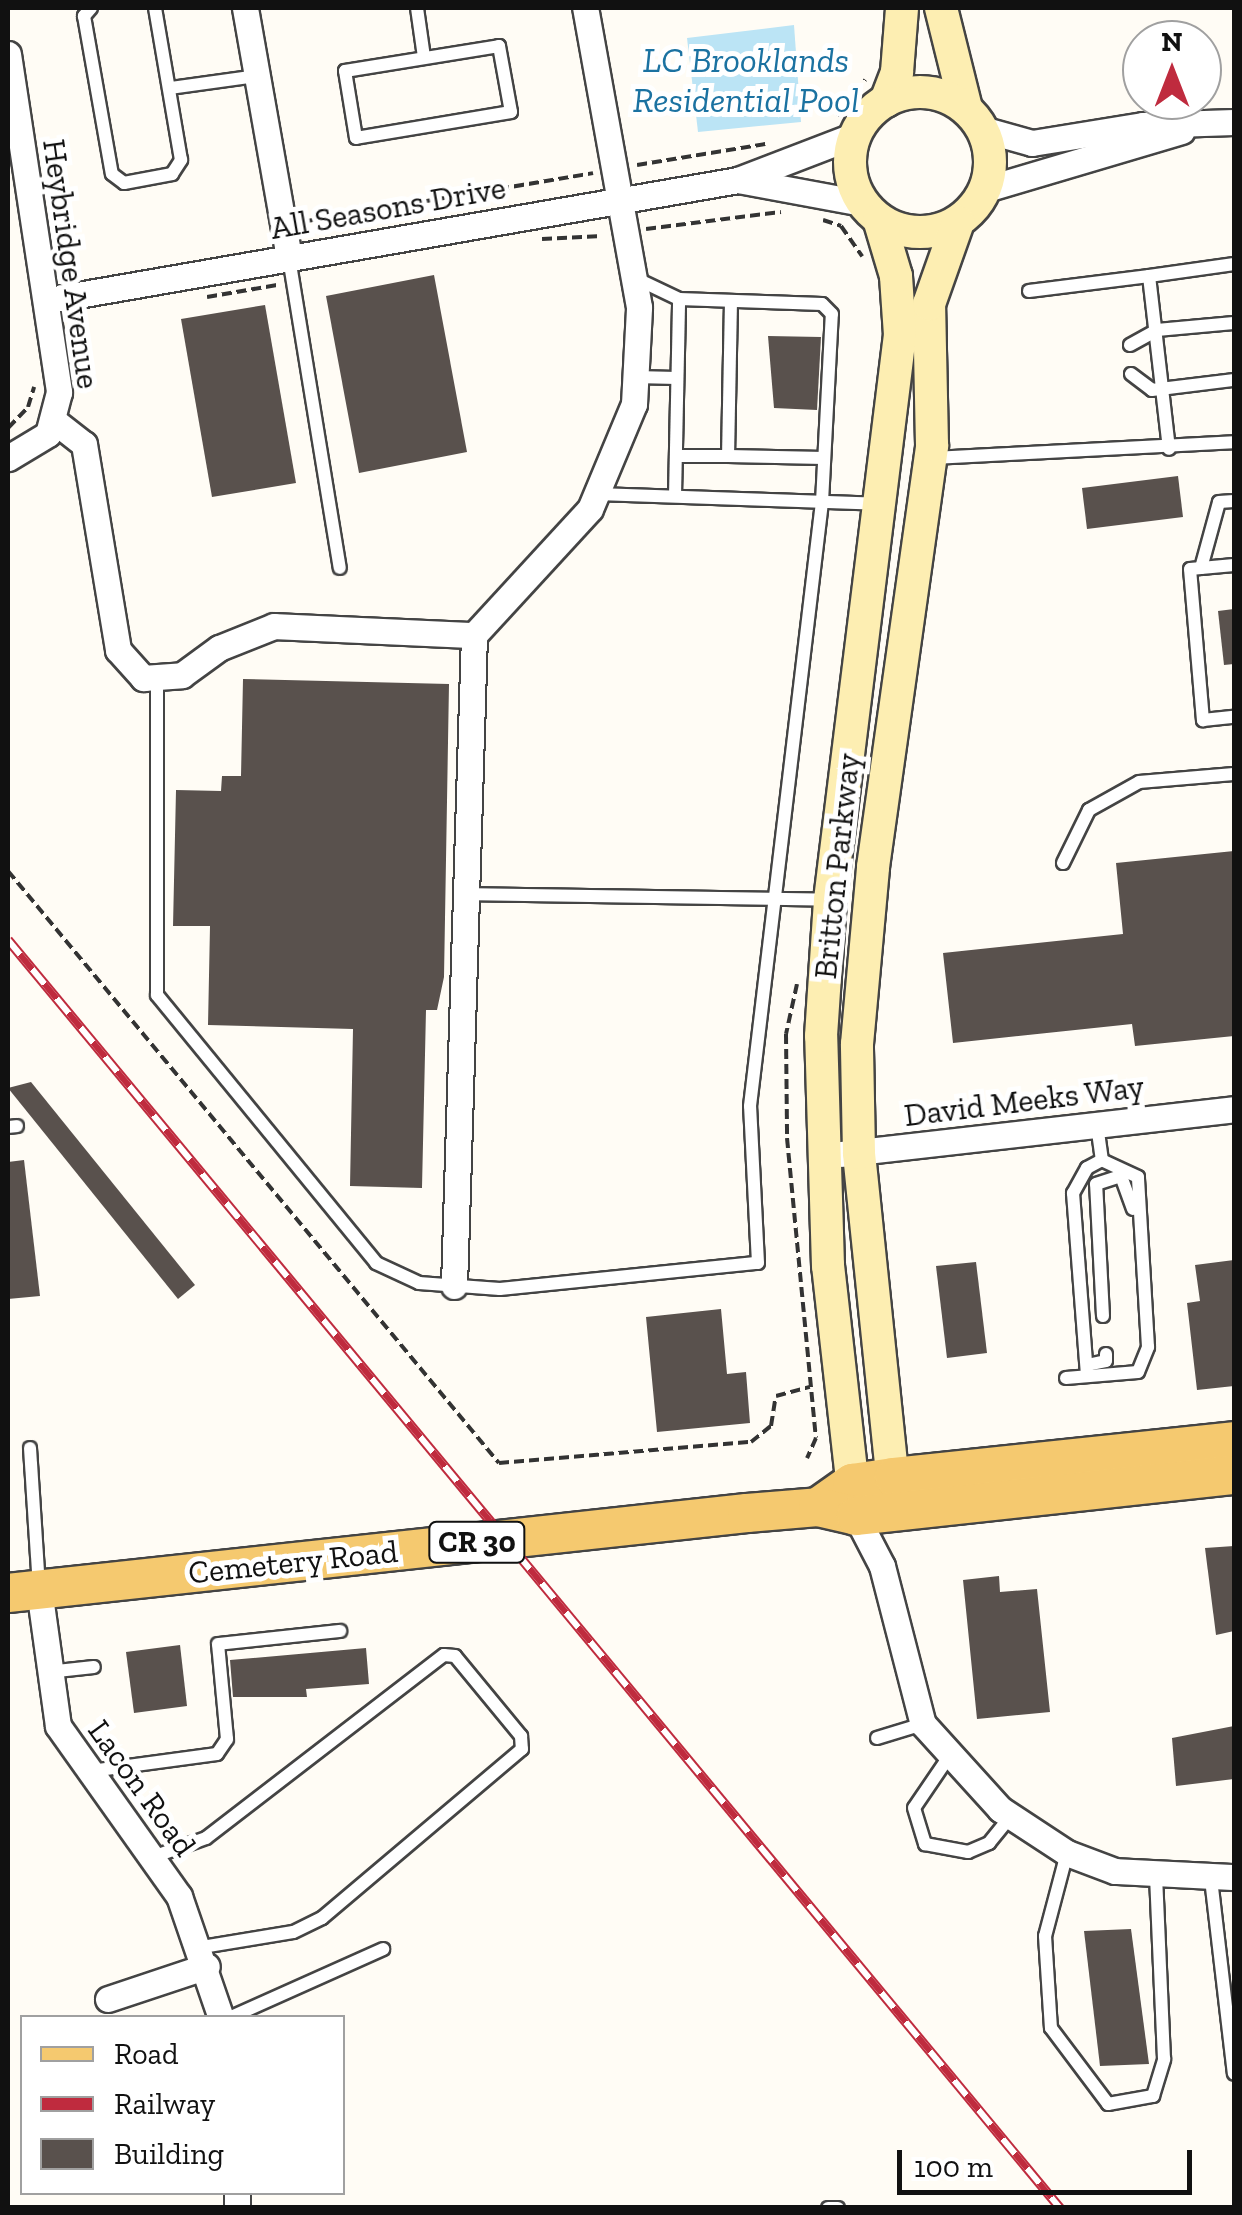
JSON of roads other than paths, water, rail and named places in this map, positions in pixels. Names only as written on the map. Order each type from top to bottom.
[{"type":"main road","points":[[840,128],[897,72],[902,8]]},
{"type":"main road","points":[[941,8],[974,118],[986,188]]},
{"type":"main road","points":[[877,89],[918,92],[974,118]]},
{"type":"main road","name":"Britton Parkway","points":[[840,128],[851,170],[871,211],[900,335],[830,900],[821,1155],[854,1500]]},
{"type":"main road","name":"Britton Parkway","points":[[894,1494],[859,1152],[862,958],[930,458],[928,304],[958,222],[986,188]]},
{"type":"main road","points":[[871,211],[918,232],[958,222]]},
{"type":"main road","name":"Cemetery Road","points":[[23,1591],[818,1507],[1234,1441]]},
{"type":"main road","name":"Cemetery Road","points":[[894,1494],[1234,1475]]},
{"type":"street","points":[[247,8],[287,246]]},
{"type":"street","points":[[454,1286],[474,634],[596,494],[634,404],[635,278],[628,232],[617,201],[585,8]]},
{"type":"street","name":"Heybridge Avenue","points":[[8,54],[17,183],[49,300],[59,392],[53,420],[34,446],[8,458]]},
{"type":"street","points":[[974,118],[1032,143],[1143,124],[1192,127]]},
{"type":"street","points":[[986,188],[1192,127],[1234,122]]},
{"type":"street","name":"All Seasons Drive","points":[[49,300],[287,246],[617,201],[738,180],[840,128]]},
{"type":"street","name":"All Seasons Drive","points":[[738,180],[805,201],[871,211]]},
{"type":"street","points":[[53,420],[84,444],[118,650],[143,678],[182,675],[219,648],[274,626],[474,634]]},
{"type":"street","name":"David Meeks Way","points":[[821,1155],[1234,1108]]},
{"type":"street","points":[[882,1566],[894,1494]]},
{"type":"street","points":[[854,1500],[882,1566],[923,1724],[948,1758],[1010,1817],[1068,1854],[1156,1876],[1223,1878]]},
{"type":"street","name":"Lacon Road","points":[[23,1591],[58,1726],[153,1857],[204,1956],[220,2015]]},
{"type":"street","points":[[108,1999],[204,1956]]},
{"type":"lane","points":[[91,8],[84,16],[112,174],[124,183],[172,174],[181,160],[156,8]]},
{"type":"lane","points":[[417,8],[424,57]]},
{"type":"lane","points":[[499,46],[511,112],[356,138],[345,72],[424,57],[499,46]]},
{"type":"lane","points":[[170,88],[257,76]]},
{"type":"lane","points":[[287,246],[340,568]]},
{"type":"lane","points":[[1029,291],[1234,264]]},
{"type":"lane","points":[[1149,276],[1165,388],[1168,449]]},
{"type":"lane","points":[[158,677],[157,994],[376,1264],[419,1283],[500,1289],[758,1263],[750,1106],[822,502],[832,314],[822,304],[679,299],[635,278]]},
{"type":"lane","points":[[675,496],[679,299]]},
{"type":"lane","points":[[728,456],[731,301]]},
{"type":"lane","points":[[1130,345],[1157,330],[1234,323]]},
{"type":"lane","points":[[1131,374],[1142,386],[1165,388],[1234,380]]},
{"type":"lane","points":[[636,377],[678,378]]},
{"type":"lane","points":[[930,458],[1168,449],[1234,442]]},
{"type":"lane","points":[[676,456],[824,458]]},
{"type":"lane","points":[[596,494],[880,504]]},
{"type":"lane","points":[[1201,568],[1220,502],[1234,501]]},
{"type":"lane","points":[[1234,564],[1190,569],[1203,720],[1234,717]]},
{"type":"lane","points":[[1064,864],[1089,810],[1139,782],[1234,774]]},
{"type":"lane","points":[[466,894],[830,900]]},
{"type":"lane","points":[[1097,1125],[1102,1160]]},
{"type":"lane","points":[[1087,1369],[1138,1372],[1146,1363],[1138,1177],[1102,1160]]},
{"type":"lane","points":[[1087,1369],[1073,1193],[1086,1168],[1102,1160]]},
{"type":"lane","points":[[1103,1316],[1093,1196],[1102,1177],[1128,1183],[1141,1223]]},
{"type":"lane","points":[[1066,1378],[1087,1369],[1106,1354]]},
{"type":"lane","points":[[23,1591],[30,1448]]},
{"type":"lane","points":[[89,1772],[217,1754],[227,1738],[218,1644],[340,1631]]},
{"type":"lane","points":[[153,1857],[206,1838],[444,1655],[455,1656],[522,1736],[522,1749],[322,1918],[293,1932],[204,1956]]},
{"type":"lane","points":[[45,1673],[94,1668]]},
{"type":"lane","points":[[877,1738],[923,1724]]},
{"type":"lane","points":[[948,1758],[914,1808],[925,1844],[968,1852],[989,1843],[1010,1817]]},
{"type":"lane","points":[[1068,1854],[1045,1936],[1051,2028],[1108,2104],[1153,2096],[1164,2059],[1156,1876]]},
{"type":"lane","points":[[1223,1878],[1234,2074]]},
{"type":"lane","points":[[236,2015],[382,1949]]},
{"type":"lane","points":[[828,2208],[838,2208]]},
{"type":"water","name":"LC Brooklands Residential Pool","points":[[794,25],[801,122],[698,132],[687,38]]},
{"type":"railway","points":[[8,940],[1060,2208]]}]
